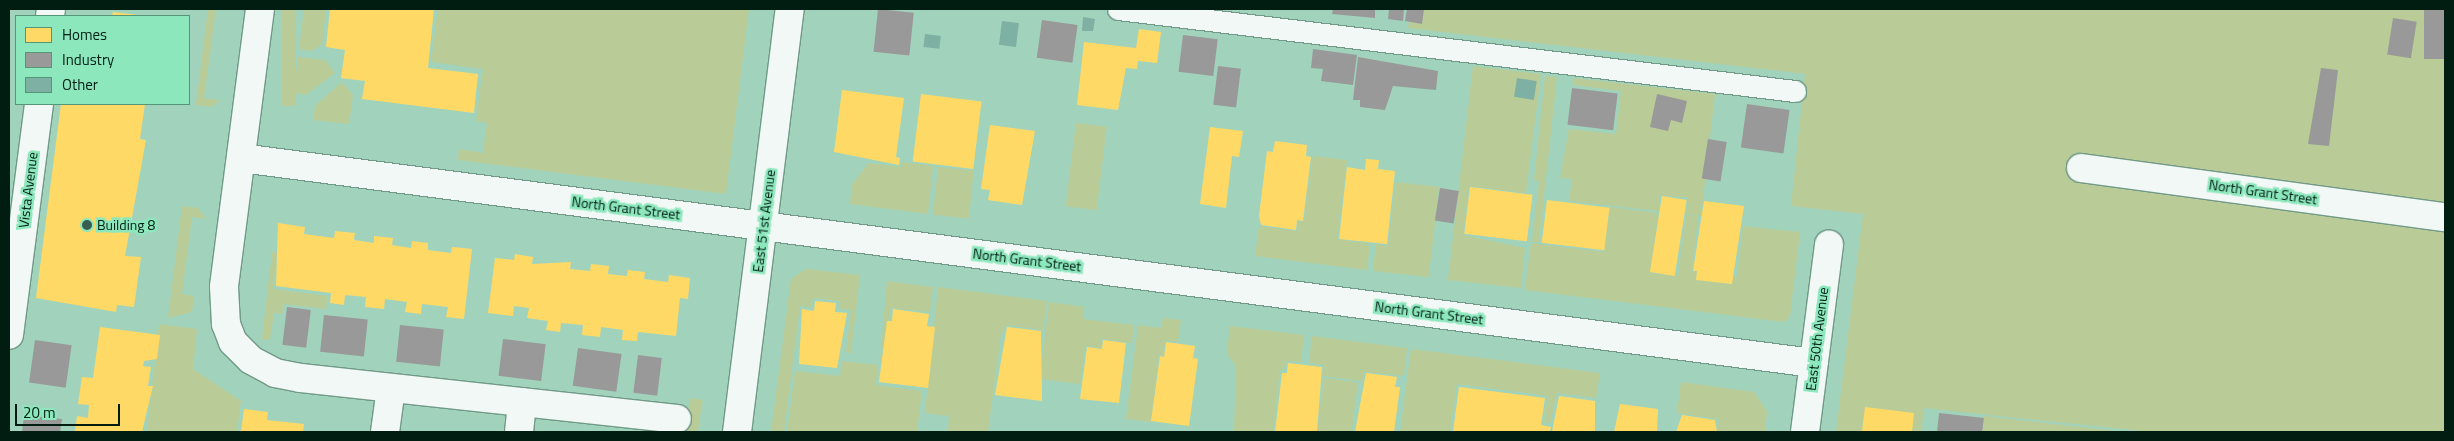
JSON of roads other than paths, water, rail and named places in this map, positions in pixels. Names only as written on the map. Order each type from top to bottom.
[{"type":"street","points":[[260,9],[224,287],[224,317],[233,342],[251,360],[275,373],[677,420]]},
{"type":"street","name":"East 51st Avenue","points":[[737,432],[790,9]]},
{"type":"street","name":"Vista Avenue","points":[[9,335],[39,105]]},
{"type":"street","name":"North Grant Street","points":[[241,158],[1814,363]]},
{"type":"street","name":"North Grant Street","points":[[2082,168],[2445,216]]},
{"type":"street","name":"East 50th Avenue","points":[[1805,432],[1829,245]]},
{"type":"street","points":[[386,432],[391,388]]},
{"type":"street","points":[[519,432],[522,402]]},
{"type":"lane","points":[[1118,9],[1795,90]]},
{"type":"place","name":"Building 8","points":[[87,225]]}]
